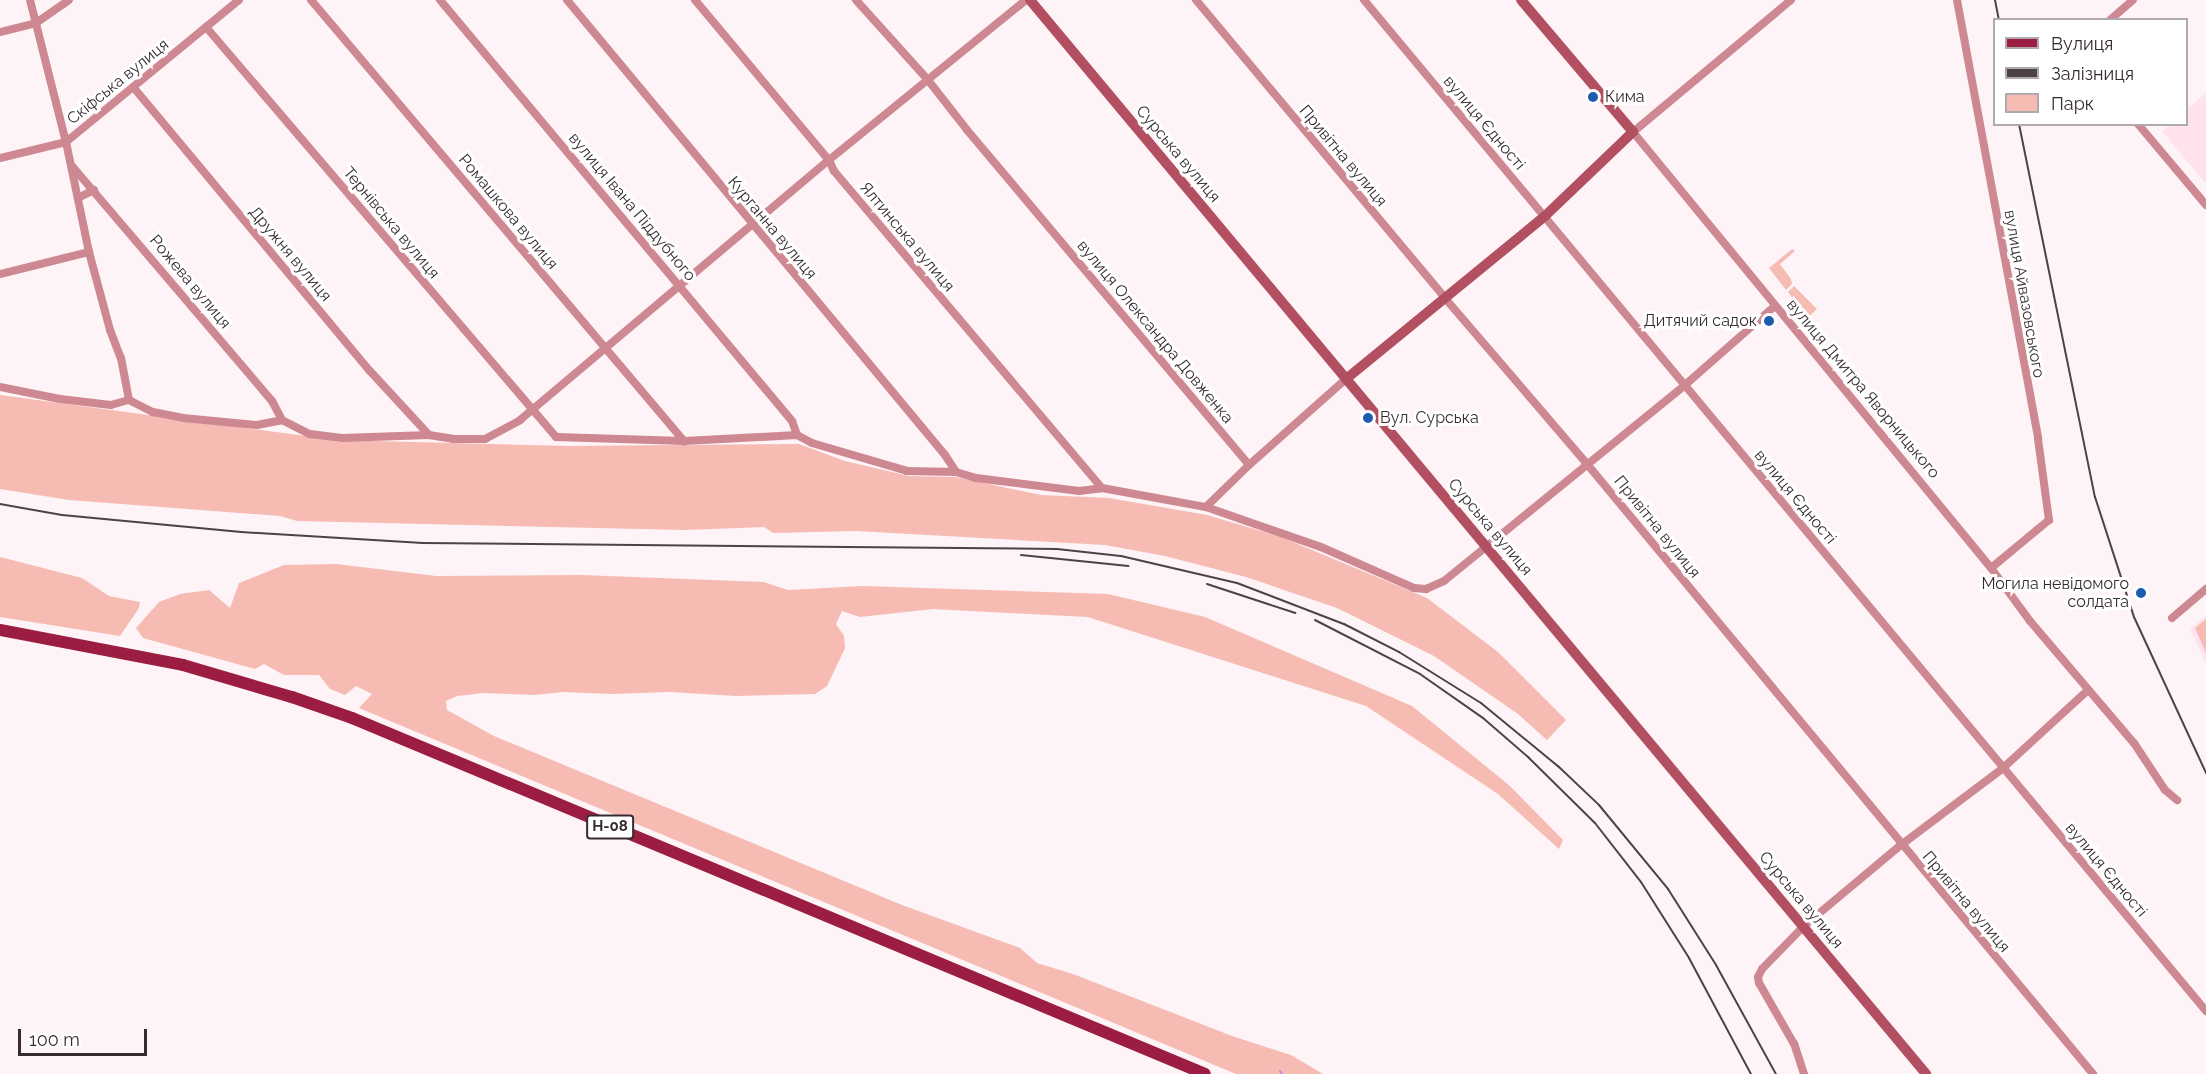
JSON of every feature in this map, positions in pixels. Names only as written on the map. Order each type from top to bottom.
[{"type":"main road","name":"Н-08","points":[[0,630],[183,665],[292,697],[352,718],[1205,1074]]},
{"type":"street","points":[[30,0],[72,166],[89,252],[110,330],[121,358],[129,400]]},
{"type":"street","points":[[0,32],[36,23],[69,0]]},
{"type":"street","name":"Скіфська вулиця","points":[[0,158],[66,142],[239,0]]},
{"type":"street","name":"Ромашкова вулиця","points":[[311,0],[684,441]]},
{"type":"street","name":"вулиця Івана Піддубного","points":[[440,0],[792,421],[797,435]]},
{"type":"street","name":"Курганна вулиця","points":[[567,0],[945,455],[956,472]]},
{"type":"street","name":"Ялтинська вулиця","points":[[695,0],[829,160],[834,171],[1102,488]]},
{"type":"street","name":"вулиця Олександра Довженка","points":[[856,0],[928,80],[967,130],[1249,465]]},
{"type":"street","points":[[0,387],[60,399],[111,405],[129,400],[153,412],[183,418],[257,425],[282,420],[310,434],[342,438],[429,435],[453,439],[485,439],[520,420],[605,347],[681,287],[829,160],[1028,0]]},
{"type":"street","name":"Сурська вулиця","points":[[1028,0],[1486,544],[1926,1074]]},
{"type":"street","name":"Привітна вулиця","points":[[1196,0],[1587,464],[2093,1074]]},
{"type":"street","name":"вулиця Єдності","points":[[1364,0],[2206,1011]]},
{"type":"street","name":"вулиця Дмитра Яворницького","points":[[1521,0],[1633,132],[1991,568],[2030,621],[2134,743],[2165,790],[2176,800]]},
{"type":"street","points":[[1206,507],[1249,465],[1346,379],[1545,216],[1633,132],[1791,0]]},
{"type":"street","name":"вулиця Айвазовського","points":[[1957,0],[2038,438],[2049,520],[1991,568]]},
{"type":"street","points":[[2112,18],[2133,0]]},
{"type":"street","name":"Тернівська вулиця","points":[[206,27],[556,437],[684,441]]},
{"type":"street","name":"Дружня вулиця","points":[[134,88],[370,371],[429,435]]},
{"type":"street","points":[[2140,126],[2206,205]]},
{"type":"street","name":"Рожева вулиця","points":[[72,166],[272,401],[282,420]]},
{"type":"street","points":[[78,198],[83,198],[94,190]]},
{"type":"street","points":[[0,274],[89,252]]},
{"type":"street","points":[[684,441],[797,435],[812,443],[907,471],[956,472],[1042,488],[1079,491],[1102,488],[1206,507],[1321,547],[1414,588],[1426,589],[1444,581],[1486,544],[1685,385],[1775,306]]},
{"type":"street","points":[[2172,618],[2206,589]]},
{"type":"street","points":[[1804,1074],[1794,1044],[1759,983],[1758,977],[1762,969],[1804,926],[1901,845],[2002,768],[2088,690]]},
{"type":"shaded area","points":[[2206,93],[2206,184],[2162,131],[2168,126],[2188,126],[2188,108]]},
{"type":"shaded area","points":[[2206,616],[2206,663],[2190,629]]},
{"type":"green space","points":[[1792,249],[1795,251],[1780,264],[1791,279],[1792,284],[1786,290],[1769,268]]},
{"type":"green space","points":[[1794,286],[1817,309],[1808,317],[1788,292]]},
{"type":"green space","points":[[0,395],[335,440],[571,446],[799,444],[845,461],[909,476],[956,477],[1041,495],[1109,498],[1207,515],[1281,537],[1427,598],[1498,652],[1566,720],[1547,740],[1518,714],[1434,656],[1337,608],[1246,577],[1165,556],[1105,545],[856,531],[773,533],[764,527],[685,530],[297,521],[280,516],[69,500],[0,489]]},
{"type":"green space","points":[[0,557],[82,578],[109,596],[140,602],[139,608],[120,636],[0,617]]},
{"type":"green space","points":[[336,564],[436,576],[581,575],[764,582],[788,590],[862,586],[1108,594],[1205,617],[1412,706],[1510,786],[1563,840],[1559,849],[1498,794],[1366,706],[1088,617],[933,609],[860,617],[842,611],[836,624],[844,636],[845,648],[827,686],[815,694],[736,696],[670,692],[612,694],[563,692],[534,695],[483,693],[457,696],[446,701],[447,710],[494,736],[902,905],[1020,948],[1037,963],[1073,974],[1232,1036],[1291,1055],[1323,1074],[1236,1074],[359,708],[372,694],[356,686],[345,695],[330,689],[319,675],[284,675],[264,664],[255,669],[143,638],[136,628],[159,602],[180,594],[209,590],[230,608],[239,583],[284,565]]},
{"type":"green space","points":[[2206,619],[2206,653],[2195,628]]},
{"type":"railway","points":[[1995,0],[1999,18]]},
{"type":"railway","points":[[2019,126],[2095,497],[2134,617],[2206,773]]},
{"type":"railway","points":[[0,504],[62,515],[241,532],[423,543],[1057,549],[1121,556],[1237,583],[1344,624],[1399,652],[1481,703],[1559,767],[1599,805],[1668,889],[1716,965],[1776,1074]]},
{"type":"railway","points":[[1021,555],[1128,566]]},
{"type":"railway","points":[[1207,584],[1295,613]]},
{"type":"railway","points":[[1315,620],[1420,674],[1483,718],[1528,757],[1595,823],[1641,882],[1689,958],[1751,1074]]},
{"type":"place","name":"Кима","points":[[1593,97]]},
{"type":"place","name":"Дитячий садок","points":[[1769,321]]},
{"type":"place","name":"Вул. Сурська","points":[[1368,418]]},
{"type":"place","name":"Могила невідомого солдата","points":[[2141,593]]}]
